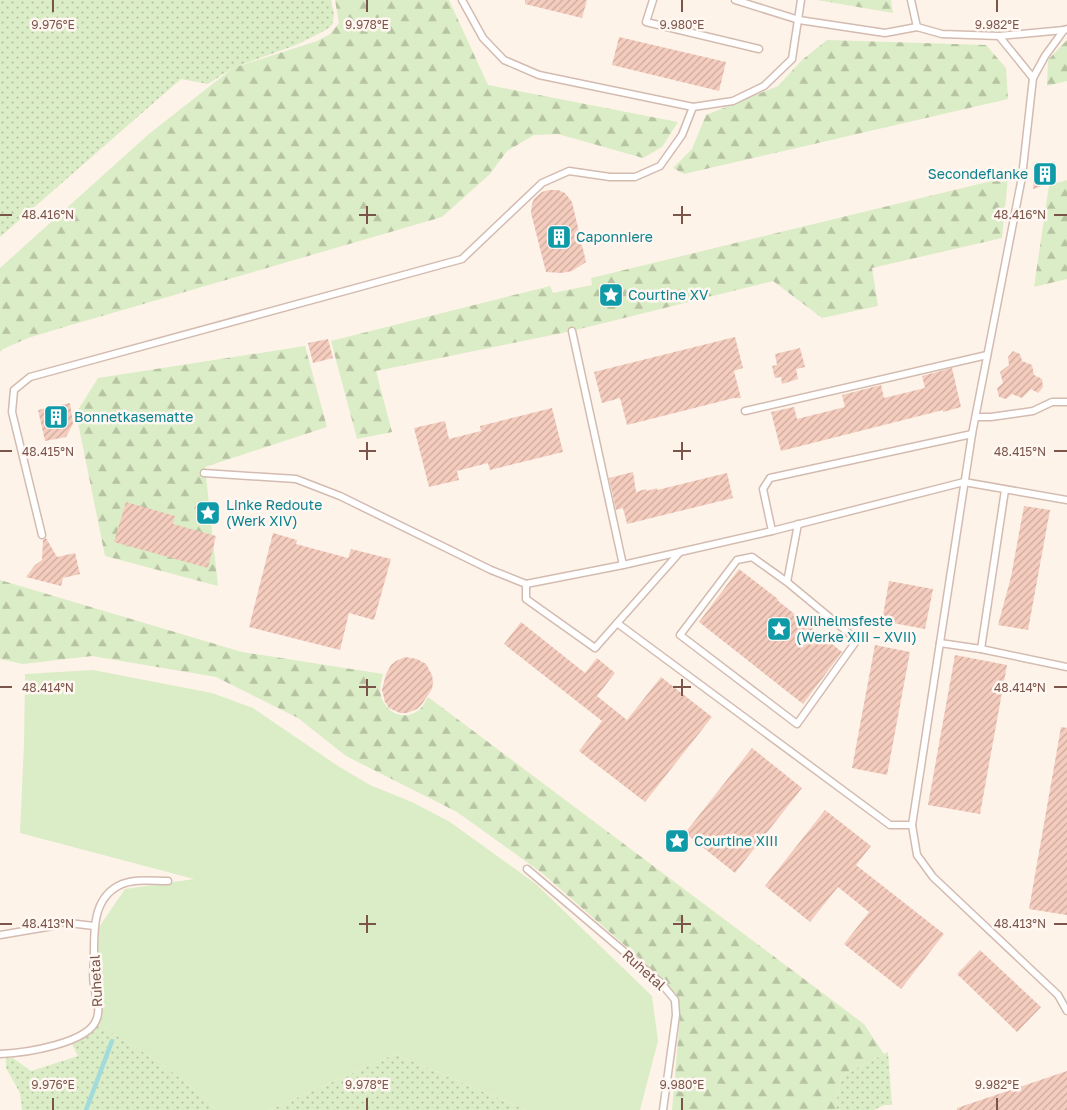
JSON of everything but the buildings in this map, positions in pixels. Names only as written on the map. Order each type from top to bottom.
[{"type":"lane","points":[[462,0],[483,38],[504,60],[539,75],[693,107],[733,101],[764,86],[792,59],[801,0]]},
{"type":"lane","points":[[653,0],[646,22],[759,49]]},
{"type":"lane","points":[[735,0],[799,20],[885,33],[917,27],[942,34],[999,36],[1066,29]]},
{"type":"lane","points":[[911,0],[917,27]]},
{"type":"lane","points":[[1066,29],[1045,56],[1033,78],[1022,176],[972,434],[912,826],[917,856],[934,877],[1058,995],[1067,1011]]},
{"type":"lane","points":[[999,36],[1033,78]]},
{"type":"lane","points":[[42,535],[12,412],[14,390],[30,377],[462,260],[542,183],[569,171],[635,178],[660,166],[682,135],[693,107]]},
{"type":"lane","points":[[572,331],[623,564]]},
{"type":"lane","points":[[746,411],[987,355]]},
{"type":"lane","points":[[976,417],[991,417],[1033,411],[1052,402],[1067,402]]},
{"type":"lane","points":[[772,531],[763,489],[770,478],[972,434]]},
{"type":"lane","points":[[204,473],[296,480],[340,496],[483,566],[526,584],[772,531],[964,482],[1067,500]]},
{"type":"lane","points":[[980,649],[1005,490]]},
{"type":"lane","points":[[787,582],[798,524]]},
{"type":"lane","points":[[526,584],[526,599],[595,648],[680,552]]},
{"type":"lane","points":[[752,557],[787,582],[856,640],[797,724],[680,634],[737,560],[752,557]]},
{"type":"lane","points":[[617,623],[890,826],[912,826]]},
{"type":"lane","points":[[940,643],[980,649],[1067,667]]},
{"type":"lane","name":"Ruhetal","points":[[527,869],[661,983],[674,1000],[676,1015],[663,1110]]},
{"type":"lane","name":"Ruhetal","points":[[0,1054],[51,1047],[70,1041],[85,1032],[97,1020],[98,1001],[93,984],[94,926],[98,909],[110,892],[119,885],[133,881],[168,881]]},
{"type":"lane","points":[[0,935],[53,926],[60,922],[94,926]]},
{"type":"green space","points":[[0,0],[331,0],[334,15],[332,25],[326,30],[296,45],[233,68],[208,84],[181,79],[0,237]]},
{"type":"green space","points":[[335,0],[449,0],[488,85],[678,122],[662,147],[643,158],[558,134],[534,135],[507,151],[490,174],[442,217],[28,338],[0,352],[0,268],[150,133],[233,68],[317,41],[330,34],[339,23]]},
{"type":"green space","points":[[817,0],[891,0],[893,13]]},
{"type":"green space","points":[[827,40],[986,45],[1006,68],[1008,99],[684,174],[673,168],[692,149],[706,115],[778,86],[802,60]]},
{"type":"green space","points":[[1067,40],[1067,81],[1047,86],[1048,60]]},
{"type":"green space","points":[[1008,177],[1002,238],[872,268],[878,306],[822,318],[773,281],[572,331],[376,371],[392,432],[357,439],[331,341],[550,286],[553,293],[592,285],[591,278]]},
{"type":"green space","points":[[1067,180],[1067,279],[1034,287],[1049,185]]},
{"type":"green space","points":[[305,346],[327,427],[205,467],[218,586],[105,556],[76,413],[98,378]]},
{"type":"green space","points":[[0,580],[242,652],[383,674],[380,688],[381,697],[387,708],[397,714],[410,715],[416,712],[422,707],[428,697],[864,1024],[884,1054],[841,1076],[835,1110],[672,1110],[680,1016],[678,998],[645,963],[542,873],[457,812],[346,756],[298,718],[216,677],[92,656],[23,664],[0,659]]},
{"type":"green space","points":[[93,670],[212,693],[253,708],[338,766],[370,785],[412,802],[450,822],[536,884],[652,996],[658,1041],[640,1110],[526,1110],[395,1054],[269,1110],[215,1110],[207,1099],[159,1062],[98,1024],[103,1000],[97,946],[99,927],[125,889],[194,879],[20,833],[25,674]]},
{"type":"green space","points":[[98,1024],[159,1062],[207,1099],[215,1110],[22,1110],[20,1093],[6,1068],[6,1058],[13,1058],[31,1071],[78,1056],[72,1044],[88,1035]]},
{"type":"green space","points":[[888,1052],[892,1105],[884,1105],[874,1110],[835,1110],[841,1076]]},
{"type":"green space","points":[[395,1054],[526,1110],[269,1110]]},
{"type":"waterway","points":[[86,1110],[112,1041]]},
{"type":"place","name":"Secondeflanke","points":[[1045,174]]},
{"type":"place","name":"Caponniere","points":[[559,237]]},
{"type":"place","name":"Courtine XV","points":[[611,295]]},
{"type":"place","name":"Bonnetkasematte","points":[[56,417]]},
{"type":"place","name":"Linke Redoute (Werk XIV)","points":[[208,513]]},
{"type":"place","name":"Wilhelmsfeste (Werke XIII – XVII)","points":[[779,629]]},
{"type":"place","name":"Courtine XIII","points":[[677,841]]}]
